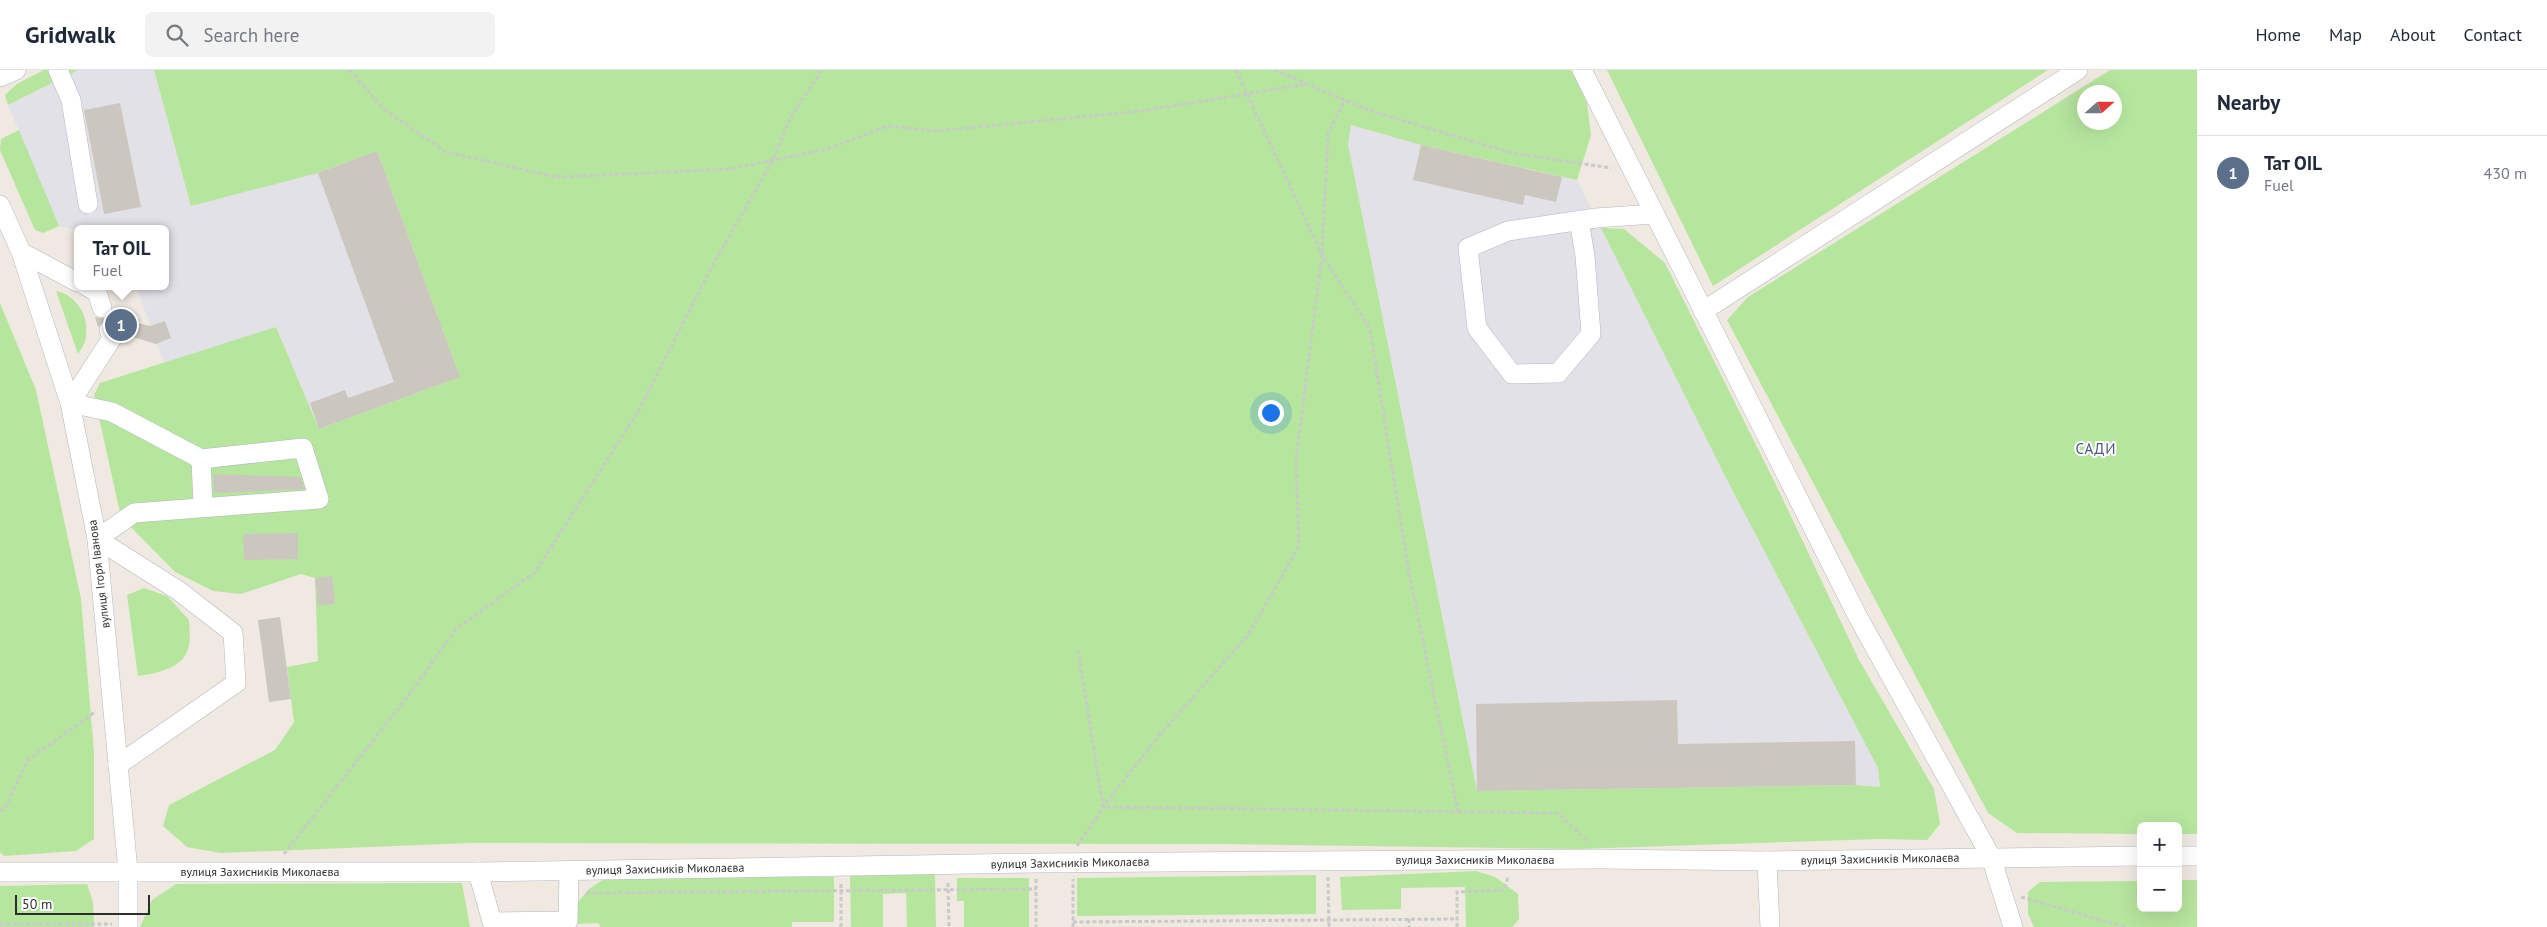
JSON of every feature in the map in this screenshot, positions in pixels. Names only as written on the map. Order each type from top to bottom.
[{"type":"street","points":[[0,77],[16,70]]},
{"type":"street","points":[[58,70],[71,100],[88,204]]},
{"type":"street","points":[[1582,70],[1858,617],[1991,857],[2012,927]]},
{"type":"street","points":[[1703,311],[2078,70]]},
{"type":"street","name":"вулиця Ігоря Іванова","points":[[0,205],[22,252],[70,403],[97,539],[128,871],[128,926]]},
{"type":"street","points":[[1579,220],[1585,256],[1591,334],[1558,374],[1512,374],[1477,328],[1468,248],[1508,231],[1579,220],[1654,214]]},
{"type":"street","points":[[22,252],[74,280]]},
{"type":"street","points":[[93,290],[97,292],[102,308]]},
{"type":"street","points":[[109,330],[112,338],[70,403],[112,412],[201,459],[303,448],[320,499],[134,512],[97,539],[179,591],[233,633],[236,683],[118,765]]},
{"type":"street","points":[[201,459],[203,506]]},
{"type":"street","name":"вулиця Захисників Миколаєва","points":[[0,872],[478,872],[1036,863],[1600,859],[1767,861],[2137,856]]},
{"type":"street","points":[[2182,856],[2197,856]]},
{"type":"street","points":[[1767,861],[1770,927]]},
{"type":"street","points":[[478,872],[492,922],[568,924],[569,871]]},
{"type":"path","points":[[350,70],[385,110],[446,152],[556,177],[730,169],[827,149],[888,126],[937,131],[1141,111],[1307,84]]},
{"type":"path","points":[[271,872],[318,808],[414,688],[456,630],[535,572],[638,412],[711,268],[773,160],[790,118],[822,70]]},
{"type":"path","points":[[1236,70],[1322,255],[1370,329],[1408,568],[1458,812]]},
{"type":"path","points":[[1275,70],[1368,110],[1512,152],[1633,172]]},
{"type":"path","points":[[1073,927],[1069,863],[1103,806],[1157,738],[1248,635],[1299,546],[1296,460],[1322,255],[1328,132],[1345,100]]},
{"type":"path","points":[[1078,650],[1103,806]]},
{"type":"path","points":[[0,811],[4,810],[28,760],[112,700]]},
{"type":"path","points":[[1103,806],[1558,813],[1587,839],[1600,859]]},
{"type":"path","points":[[1457,927],[1457,892],[1504,890],[1514,860]]},
{"type":"path","points":[[1328,861],[1329,927]]},
{"type":"path","points":[[1036,863],[1036,927]]},
{"type":"path","points":[[948,864],[949,927]]},
{"type":"path","points":[[841,927],[842,866]]},
{"type":"path","points":[[568,894],[601,891],[1036,889]]},
{"type":"path","points":[[2002,891],[2125,927]]},
{"type":"path","points":[[1409,919],[1410,927]]},
{"type":"path","points":[[1072,922],[1457,919]]},
{"type":"path","points":[[0,924],[128,926]]},
{"type":"shaded area","points":[[78,70],[154,70],[191,206],[318,173],[377,151],[460,377],[319,429],[276,327],[164,363],[137,290],[169,290],[169,225],[74,225],[74,229],[59,226],[8,105]]},
{"type":"shaded area","points":[[1351,125],[1421,145],[1577,180],[1726,478],[1878,768],[1880,787],[1856,785],[1477,791],[1348,144]]},
{"type":"green space","points":[[44,70],[78,70],[8,105],[5,95],[17,84]]},
{"type":"green space","points":[[154,70],[1571,70],[1587,103],[1591,135],[1577,180],[1421,145],[1351,125],[1348,144],[1477,791],[1856,785],[1880,787],[1878,768],[1726,478],[1601,228],[1624,229],[1665,263],[1777,487],[1859,660],[1934,789],[1940,824],[1927,840],[1879,839],[1578,849],[1223,844],[469,843],[220,853],[187,847],[163,826],[169,805],[275,750],[294,722],[287,667],[318,661],[315,578],[301,574],[241,594],[213,591],[175,572],[121,517],[94,395],[100,383],[276,327],[319,429],[460,377],[377,151],[318,173],[191,206]]},
{"type":"green space","points":[[1607,70],[2048,70],[1713,286]]},
{"type":"green space","points":[[2110,70],[2197,70],[2197,834],[2182,834],[2182,822],[2137,822],[2137,834],[2017,833],[1988,813],[1727,320],[1748,297],[2077,91],[2077,130],[2122,130],[2122,85],[2086,85]]},
{"type":"green space","points":[[19,130],[59,226],[43,233],[35,230],[0,150],[1,139]]},
{"type":"green space","points":[[56,291],[75,301],[83,314],[86,338],[78,354]]},
{"type":"green space","points":[[0,303],[36,390],[81,599],[94,752],[94,839],[76,851],[4,856],[0,852]]},
{"type":"green space","points":[[144,588],[167,596],[189,620],[190,639],[186,653],[176,664],[162,671],[138,676],[127,595]]},
{"type":"green space","points":[[1476,871],[1495,877],[1518,894],[1519,919],[1512,927],[1466,927],[1465,887],[1401,888],[1401,909],[1342,910],[1340,877]]},
{"type":"green space","points":[[935,874],[936,927],[907,927],[906,893],[883,894],[883,927],[851,927],[850,876]]},
{"type":"green space","points":[[1316,875],[1316,914],[1077,916],[1077,878]]},
{"type":"green space","points":[[834,877],[834,922],[792,922],[792,927],[600,927],[599,923],[577,924],[578,902],[589,889],[604,879]]},
{"type":"green space","points":[[957,878],[1029,878],[1029,927],[964,927],[964,901],[957,901]]},
{"type":"green space","points":[[2182,880],[2197,880],[2197,927],[2034,927],[2028,914],[2028,892],[2040,882],[2137,881],[2137,912],[2182,912]]},
{"type":"green space","points":[[462,883],[470,927],[140,927],[152,900],[176,884]]},
{"type":"green space","points":[[87,884],[93,902],[94,927],[0,927],[0,886]]},
{"type":"building","points":[[120,103],[141,207],[104,214],[84,110]]},
{"type":"building","points":[[1421,145],[1562,177],[1556,202],[1525,195],[1523,205],[1413,180]]},
{"type":"building","points":[[377,151],[460,377],[319,429],[310,403],[345,390],[348,398],[394,382],[318,173]]},
{"type":"building","points":[[113,311],[134,316],[137,323],[150,326],[165,321],[171,338],[156,344],[123,334],[116,322],[110,319],[105,320],[98,327],[95,317],[106,319]]},
{"type":"building","points":[[213,474],[300,477],[304,489],[214,493]]},
{"type":"building","points":[[298,533],[298,559],[244,560],[243,534]]},
{"type":"building","points":[[332,576],[335,604],[318,606],[315,578]]},
{"type":"building","points":[[280,617],[291,699],[269,702],[258,620]]},
{"type":"building","points":[[1677,700],[1678,744],[1855,741],[1856,785],[1477,791],[1476,704]]},
{"type":"place","name":"Тат OIL","points":[[121,325]]},
{"type":"district","name":"САДИ","points":[[2096,449]]}]
